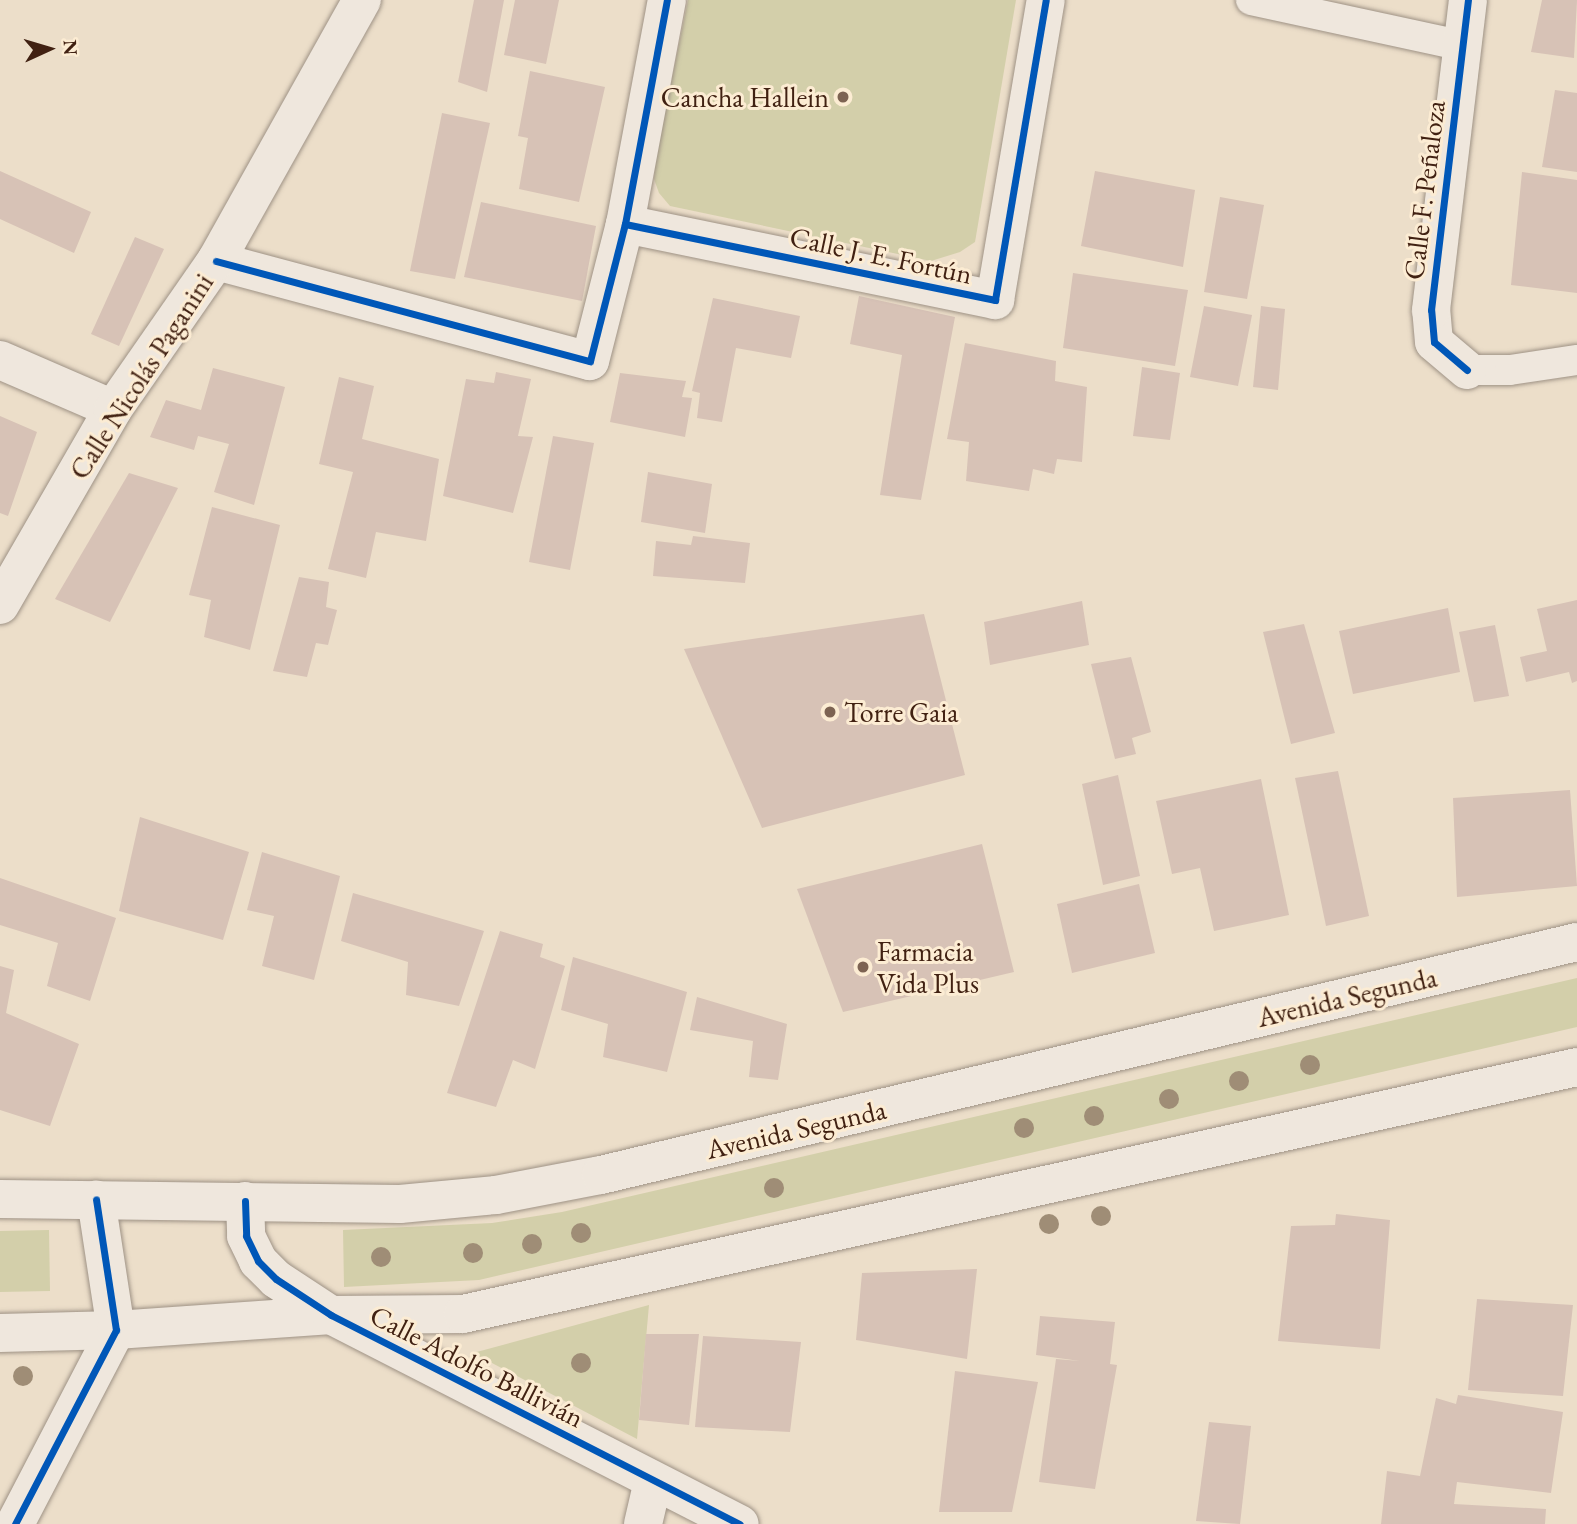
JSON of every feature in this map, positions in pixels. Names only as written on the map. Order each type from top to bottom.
[{"type":"street","name":"Calle Nicolás Paganini","points":[[0,605],[113,410],[216,261],[362,0]]},
{"type":"street","points":[[216,261],[590,361],[625,224],[667,0]]},
{"type":"street","name":"Calle J. E. Fortún","points":[[625,224],[995,299],[1046,0]]},
{"type":"street","name":"Calle F. Peñaloza","points":[[1467,370],[1434,342],[1431,310],[1468,0]]},
{"type":"street","points":[[0,360],[113,410]]},
{"type":"street","name":"Avenida Segunda","points":[[0,1199],[400,1205],[496,1195],[601,1175],[1577,942]]},
{"type":"street","points":[[0,1333],[116,1330],[331,1315],[463,1314],[1577,1067]]},
{"type":"street","points":[[15,1524],[116,1330],[96,1200]]},
{"type":"street","name":"Calle Adolfo Ballivián","points":[[245,1201],[246,1236],[258,1261],[276,1279],[331,1315],[740,1524]]},
{"type":"street","points":[[643,1524],[653,1481]]},
{"type":"lane","points":[[1251,0],[1463,46]]},
{"type":"lane","points":[[1467,370],[1510,370],[1577,360]]},
{"type":"shaded area","points":[[688,0],[1016,0],[975,242],[960,252],[931,261],[670,206],[659,193],[654,179],[655,161]]},
{"type":"shaded area","points":[[1577,978],[1577,1027],[479,1280],[344,1287],[343,1230],[492,1223],[562,1212]]},
{"type":"shaded area","points":[[49,1230],[50,1291],[0,1292],[0,1231]]},
{"type":"shaded area","points":[[649,1305],[637,1439],[473,1353]]},
{"type":"building","points":[[474,0],[504,0],[487,92],[458,82]]},
{"type":"building","points":[[515,0],[559,0],[546,64],[504,55]]},
{"type":"building","points":[[1542,0],[1577,0],[1574,58],[1531,52]]},
{"type":"building","points":[[530,71],[605,87],[579,202],[519,189],[528,138],[518,136]]},
{"type":"building","points":[[1555,90],[1577,93],[1577,172],[1542,167]]},
{"type":"building","points":[[442,113],[490,123],[455,279],[410,271]]},
{"type":"building","points":[[0,171],[91,212],[74,253],[0,219]]},
{"type":"building","points":[[1095,171],[1195,190],[1183,267],[1081,246]]},
{"type":"building","points":[[1522,172],[1577,180],[1577,293],[1511,285]]},
{"type":"building","points":[[1220,197],[1264,205],[1247,299],[1204,292]]},
{"type":"building","points":[[481,202],[596,226],[582,301],[464,277]]},
{"type":"building","points":[[135,237],[164,249],[119,346],[91,334]]},
{"type":"building","points":[[1073,273],[1188,290],[1175,366],[1063,348]]},
{"type":"building","points":[[859,296],[955,317],[921,500],[880,495],[902,355],[850,344]]},
{"type":"building","points":[[713,298],[800,316],[791,358],[736,348],[722,422],[697,418],[700,393],[692,391]]},
{"type":"building","points":[[1204,306],[1252,315],[1238,386],[1190,377]]},
{"type":"building","points":[[1261,306],[1285,309],[1278,390],[1253,387]]},
{"type":"building","points":[[965,343],[1056,361],[1055,381],[1087,387],[1082,462],[1057,459],[1054,474],[1033,469],[1029,491],[966,481],[969,442],[947,439]]},
{"type":"building","points":[[1142,367],[1180,373],[1170,440],[1133,436]]},
{"type":"building","points":[[213,368],[285,387],[254,505],[214,492],[229,444],[198,436],[194,450],[150,437],[166,400],[201,410]]},
{"type":"building","points":[[496,372],[531,379],[518,436],[533,437],[513,513],[443,496],[466,379],[494,383]]},
{"type":"building","points":[[620,373],[686,381],[682,397],[692,398],[685,437],[610,422]]},
{"type":"building","points":[[339,377],[374,386],[362,439],[439,459],[426,541],[376,532],[366,578],[328,569],[353,472],[319,464]]},
{"type":"building","points":[[0,416],[37,432],[8,516],[0,513]]},
{"type":"building","points":[[553,436],[594,443],[570,570],[529,562]]},
{"type":"building","points":[[648,472],[712,484],[705,533],[641,522]]},
{"type":"building","points":[[129,473],[178,488],[110,622],[55,599]]},
{"type":"building","points":[[212,507],[280,525],[250,650],[204,637],[211,600],[189,595]]},
{"type":"building","points":[[693,536],[750,543],[745,583],[653,576],[656,541],[691,545]]},
{"type":"building","points":[[299,577],[329,582],[326,607],[337,610],[328,645],[316,643],[307,677],[273,671]]},
{"type":"building","points":[[1577,600],[1577,681],[1572,683],[1569,672],[1526,682],[1520,657],[1547,651],[1537,609]]},
{"type":"building","points":[[1082,601],[1089,645],[990,665],[984,622]]},
{"type":"building","points":[[1448,608],[1460,672],[1353,694],[1339,631]]},
{"type":"building","name":"Torre Gaia","points":[[924,614],[965,775],[762,828],[684,649]]},
{"type":"building","points":[[1304,624],[1335,733],[1291,744],[1263,632]]},
{"type":"building","points":[[1495,625],[1509,696],[1474,702],[1459,632]]},
{"type":"building","points":[[1131,657],[1151,732],[1132,738],[1136,754],[1115,759],[1091,664]]},
{"type":"building","points":[[1338,771],[1369,916],[1326,926],[1295,778]]},
{"type":"building","points":[[1118,775],[1140,876],[1103,885],[1082,784]]},
{"type":"building","points":[[1261,779],[1289,915],[1214,931],[1200,868],[1172,874],[1156,801]]},
{"type":"building","points":[[1570,790],[1577,886],[1457,897],[1453,798]]},
{"type":"building","points":[[140,817],[249,852],[223,940],[119,911]]},
{"type":"building","points":[[982,844],[1014,972],[843,1012],[797,889]]},
{"type":"building","points":[[262,852],[340,876],[314,980],[262,966],[274,916],[247,910]]},
{"type":"building","points":[[0,878],[116,918],[90,1001],[47,986],[58,943],[0,925]]},
{"type":"building","points":[[1139,884],[1155,953],[1072,973],[1057,904]]},
{"type":"building","points":[[353,893],[484,931],[459,1006],[406,995],[408,962],[341,941]]},
{"type":"building","points":[[500,931],[543,944],[540,957],[565,966],[535,1069],[513,1060],[496,1107],[447,1093]]},
{"type":"building","points":[[573,957],[687,992],[667,1072],[603,1057],[608,1024],[561,1010]]},
{"type":"building","points":[[0,966],[14,970],[6,1013],[79,1044],[50,1126],[0,1110]]},
{"type":"building","points":[[697,997],[787,1024],[778,1080],[749,1077],[753,1041],[690,1030]]},
{"type":"building","points":[[1336,1214],[1390,1220],[1380,1349],[1278,1341],[1291,1226],[1335,1225]]},
{"type":"building","points":[[977,1269],[967,1359],[856,1340],[862,1273]]},
{"type":"building","points":[[1477,1299],[1573,1305],[1563,1396],[1468,1390]]},
{"type":"building","points":[[1040,1316],[1115,1322],[1110,1364],[1117,1365],[1095,1489],[1039,1482],[1056,1359],[1080,1361],[1036,1355]]},
{"type":"building","points":[[646,1334],[699,1334],[689,1425],[639,1420]]},
{"type":"building","points":[[703,1336],[801,1342],[790,1432],[695,1427]]},
{"type":"building","points":[[955,1371],[1038,1382],[1012,1512],[939,1512]]},
{"type":"building","points":[[1458,1395],[1563,1412],[1551,1493],[1457,1482],[1454,1504],[1546,1509],[1545,1524],[1381,1524],[1387,1471],[1420,1476],[1436,1398],[1456,1404]]},
{"type":"building","points":[[1209,1422],[1251,1426],[1240,1524],[1196,1521]]},
{"type":"cycle path","points":[[216,261],[590,361],[625,224],[667,0]]},
{"type":"cycle path","points":[[625,224],[995,300],[1046,0]]},
{"type":"cycle path","points":[[1467,370],[1434,342],[1431,310],[1468,0]]},
{"type":"cycle path","points":[[15,1524],[116,1330],[96,1200]]},
{"type":"cycle path","points":[[245,1201],[246,1236],[258,1261],[276,1279],[331,1315],[740,1524]]},
{"type":"place","name":"Cancha Hallein","points":[[843,97]]},
{"type":"place","name":"Torre Gaia","points":[[830,712]]},
{"type":"place","name":"Farmacia Vida Plus","points":[[863,967]]}]
